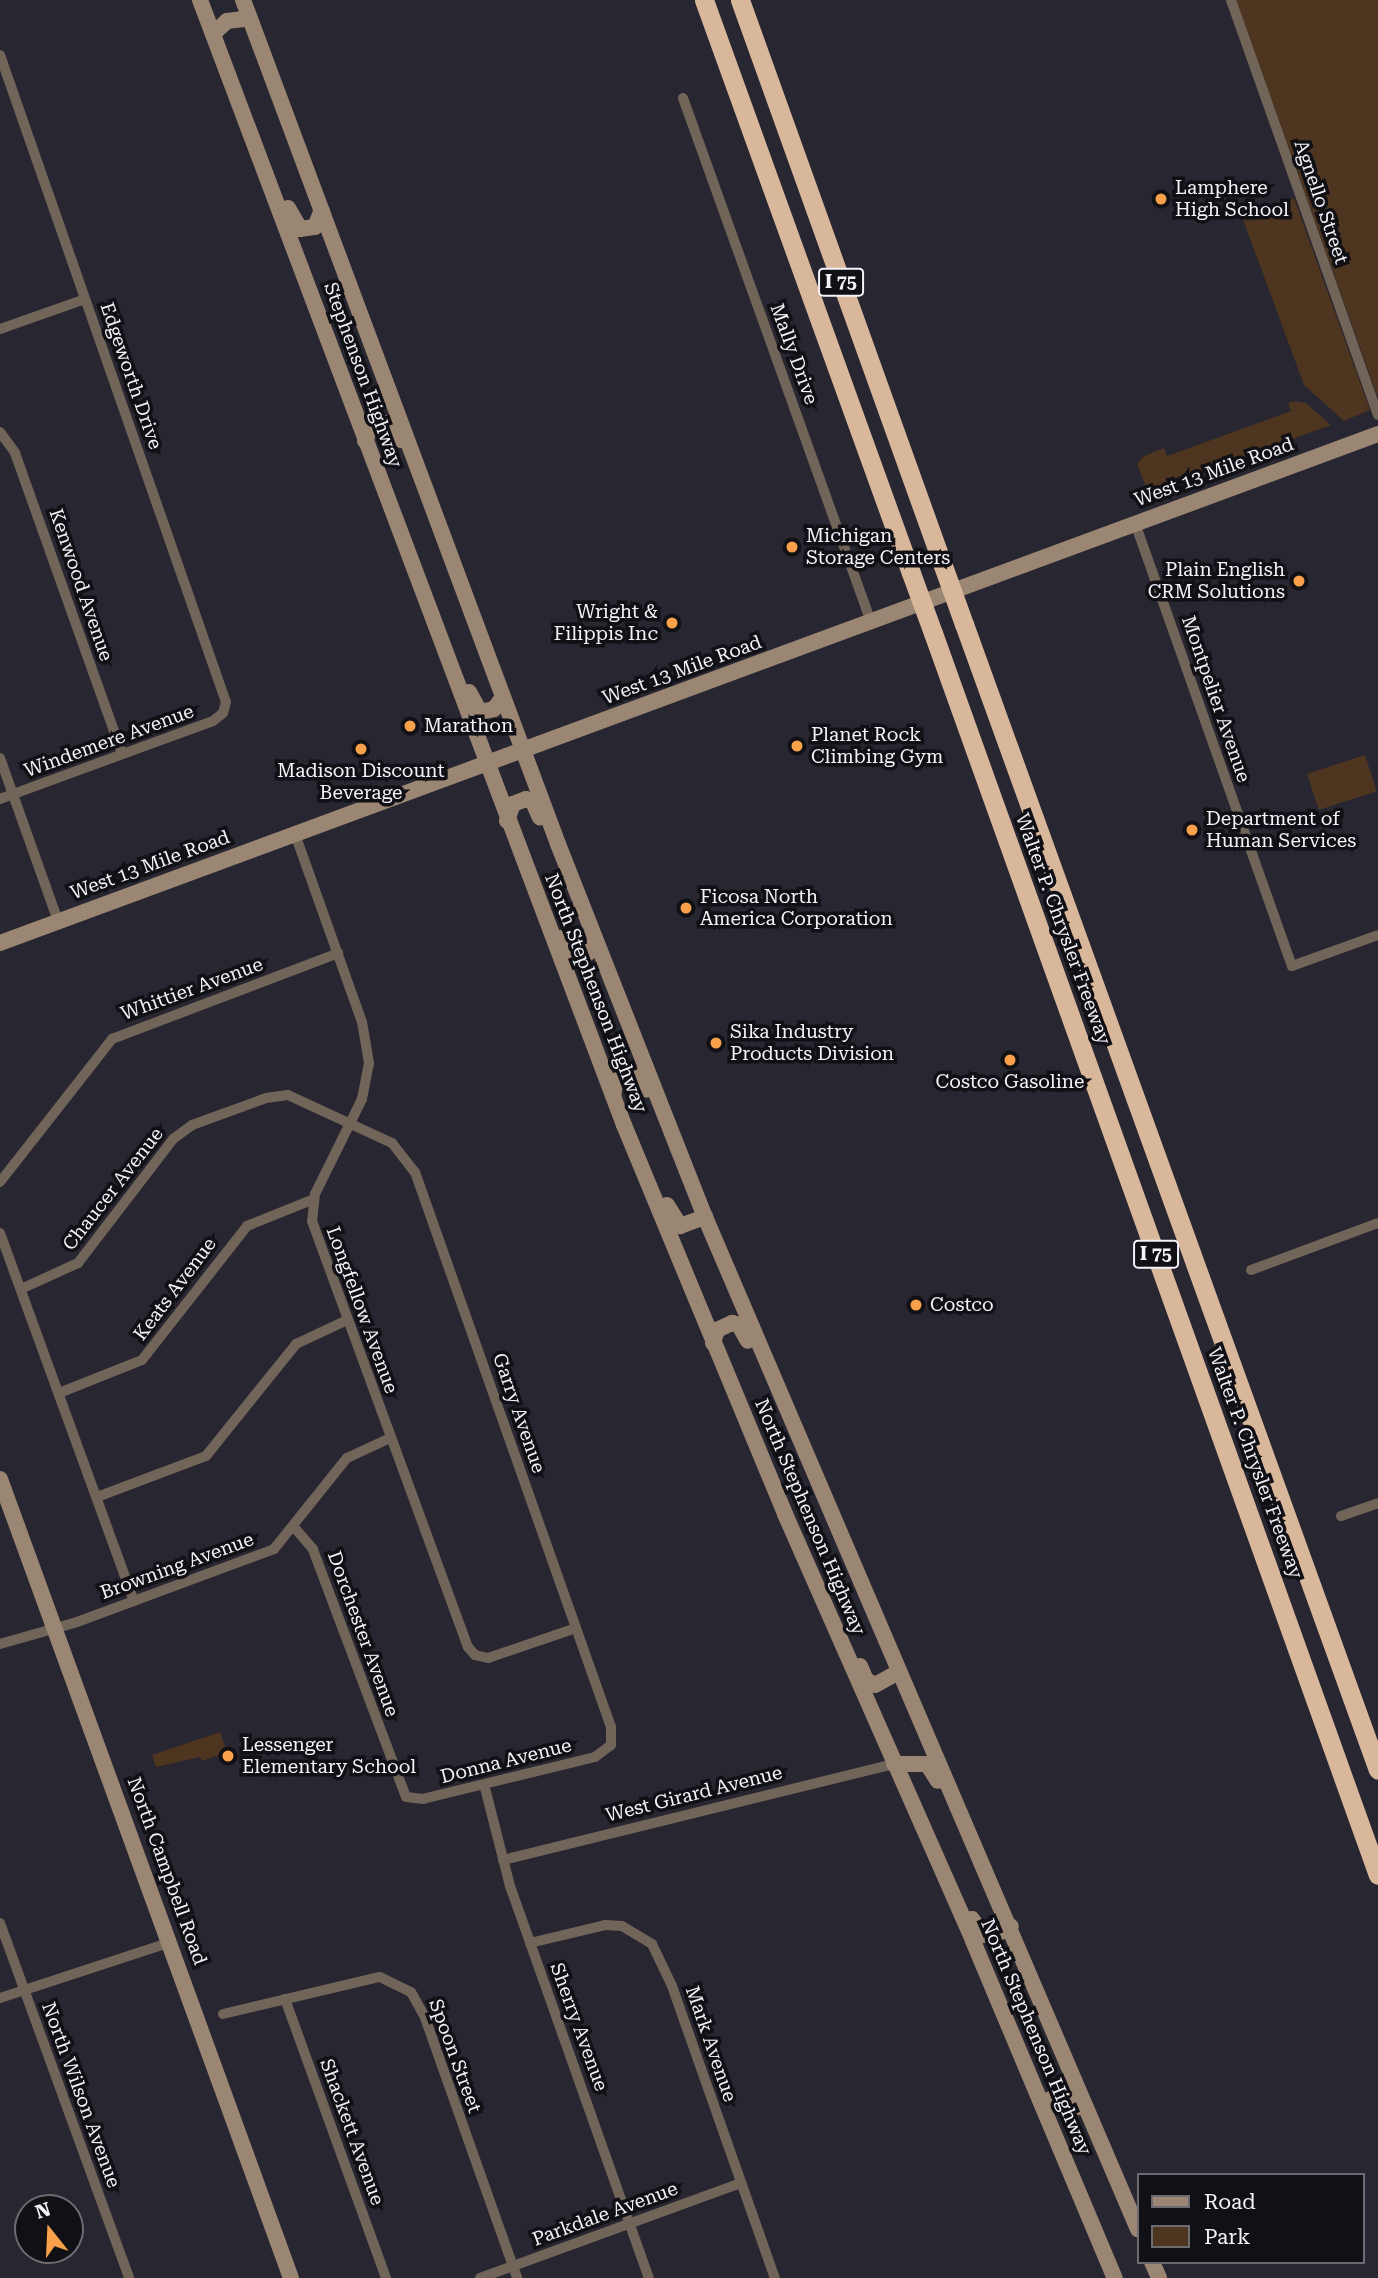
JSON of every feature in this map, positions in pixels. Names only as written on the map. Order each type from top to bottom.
[{"type":"highway","name":"Walter P. Chrysler Freeway","points":[[704,0],[1378,1875]]},
{"type":"highway","name":"Walter P. Chrysler Freeway","points":[[740,0],[1378,1770]]},
{"type":"main road","name":"Stephenson Highway","points":[[200,0],[486,765]]},
{"type":"main road","name":"Stephenson Highway","points":[[243,0],[524,751]]},
{"type":"main road","points":[[213,34],[227,21],[250,18]]},
{"type":"main road","points":[[240,105],[259,130],[294,224],[300,229],[315,227],[322,210]]},
{"type":"main road","points":[[365,441],[380,424],[389,424],[398,431],[449,569],[465,594]]},
{"type":"main road","name":"West 13 Mile Road","points":[[0,943],[1378,434]]},
{"type":"main road","points":[[422,593],[438,609],[475,708],[480,712],[494,709],[503,697]]},
{"type":"main road","name":"North Stephenson Highway","points":[[524,751],[705,1217],[898,1672],[1011,1926],[1136,2224]]},
{"type":"main road","name":"North Stephenson Highway","points":[[486,765],[613,1096],[713,1343],[1045,2109],[1115,2278]]},
{"type":"main road","points":[[507,821],[513,804],[526,799],[533,802],[566,886],[586,915]]},
{"type":"main road","points":[[520,855],[533,866],[567,954],[581,957],[596,942]]},
{"type":"main road","points":[[613,1096],[619,1078],[634,1073],[667,1117]]},
{"type":"main road","points":[[648,1184],[660,1190],[673,1220],[680,1226],[705,1217]]},
{"type":"main road","points":[[713,1343],[723,1325],[739,1325],[778,1413],[795,1433]]},
{"type":"main road","name":"North Campbell Road","points":[[0,1479],[171,1942],[291,2278]]},
{"type":"main road","points":[[806,1562],[825,1586],[866,1680],[883,1684],[898,1672]]},
{"type":"main road","points":[[894,1764],[915,1762],[932,1768],[970,1853],[987,1871]]},
{"type":"main road","points":[[917,1816],[937,1839],[978,1931],[995,1936],[1011,1926]]},
{"type":"main road","points":[[1045,2109],[1055,2094],[1075,2095],[1114,2188],[1130,2209]]},
{"type":"street","name":"Agnello Street","points":[[1231,0],[1378,415]]},
{"type":"street","name":"Edgeworth Drive","points":[[0,55],[224,691],[225,708]]},
{"type":"street","name":"Mally Drive","points":[[683,98],[871,622]]},
{"type":"street","points":[[0,329],[85,299]]},
{"type":"street","name":"Kenwood Avenue","points":[[0,432],[15,453],[122,754]]},
{"type":"street","name":"Montpelier Avenue","points":[[1135,523],[1292,966],[1378,934]]},
{"type":"street","name":"Windemere Avenue","points":[[0,799],[213,721],[225,708]]},
{"type":"street","points":[[0,758],[58,921]]},
{"type":"street","name":"Longfellow Avenue","points":[[295,834],[338,953],[368,1048],[367,1079],[351,1123],[314,1199],[312,1221],[347,1320],[471,1651],[488,1658],[576,1628]]},
{"type":"street","name":"Whittier Avenue","points":[[0,1182],[112,1039],[338,953]]},
{"type":"street","name":"Chaucer Avenue","points":[[21,1289],[78,1263],[173,1139],[192,1125],[281,1095],[300,1098],[351,1123]]},
{"type":"street","name":"Garry Avenue","points":[[351,1123],[392,1143],[415,1172],[611,1727],[611,1745]]},
{"type":"street","name":"Keats Avenue","points":[[59,1393],[142,1360],[247,1226],[314,1199]]},
{"type":"street","points":[[1251,1270],[1378,1223]]},
{"type":"street","points":[[0,1233],[134,1601]]},
{"type":"street","points":[[97,1497],[206,1456],[296,1344],[347,1320]]},
{"type":"street","name":"Browning Avenue","points":[[0,1644],[134,1601],[267,1552],[295,1528],[347,1458],[390,1438]]},
{"type":"street","points":[[1341,1516],[1378,1503]]},
{"type":"street","name":"Dorchester Avenue","points":[[295,1528],[313,1549],[407,1797]]},
{"type":"street","name":"Donna Avenue","points":[[407,1797],[418,1800],[595,1757],[611,1745]]},
{"type":"street","name":"West Girard Avenue","points":[[503,1860],[894,1764]]},
{"type":"street","name":"Sherry Avenue","points":[[484,1784],[503,1860],[530,1943],[649,2278]]},
{"type":"street","name":"North Wilson Avenue","points":[[0,1923],[128,2278]]},
{"type":"street","name":"Mark Avenue","points":[[530,1943],[606,1925],[622,1926],[652,1944],[666,1971],[775,2278]]},
{"type":"street","points":[[0,1998],[171,1942]]},
{"type":"street","name":"Spoon Street","points":[[223,2014],[380,1977],[411,1992],[424,2015],[517,2278]]},
{"type":"street","name":"Shackett Avenue","points":[[285,1998],[386,2278]]},
{"type":"street","name":"Parkdale Avenue","points":[[480,2278],[741,2183]]},
{"type":"green space","points":[[1236,0],[1378,0],[1378,398]]},
{"type":"green space","points":[[1294,198],[1370,410],[1344,421],[1304,385],[1242,217]]},
{"type":"green space","points":[[1288,403],[1306,403],[1331,425],[1148,492],[1137,464],[1144,456],[1164,448],[1167,456],[1291,411]]},
{"type":"green space","points":[[1365,755],[1377,791],[1319,810],[1307,774]]},
{"type":"green space","points":[[220,1732],[227,1752],[202,1761],[200,1757],[156,1767],[152,1755]]},
{"type":"place","name":"Lamphere High School","points":[[1161,199]]},
{"type":"place","name":"Michigan Storage Centers","points":[[792,547]]},
{"type":"place","name":"Plain English CRM Solutions","points":[[1299,581]]},
{"type":"place","name":"Wright & Filippis Inc","points":[[672,623]]},
{"type":"place","name":"Marathon","points":[[410,726]]},
{"type":"place","name":"Planet Rock Climbing Gym","points":[[797,746]]},
{"type":"place","name":"Madison Discount Beverage","points":[[361,749]]},
{"type":"place","name":"Department of Human Services","points":[[1192,830]]},
{"type":"place","name":"Ficosa North America Corporation","points":[[686,908]]},
{"type":"place","name":"Sika Industry Products Division","points":[[716,1043]]},
{"type":"place","name":"Costco Gasoline","points":[[1010,1060]]},
{"type":"place","name":"Costco","points":[[916,1305]]},
{"type":"place","name":"Lessenger Elementary School","points":[[228,1756]]}]
